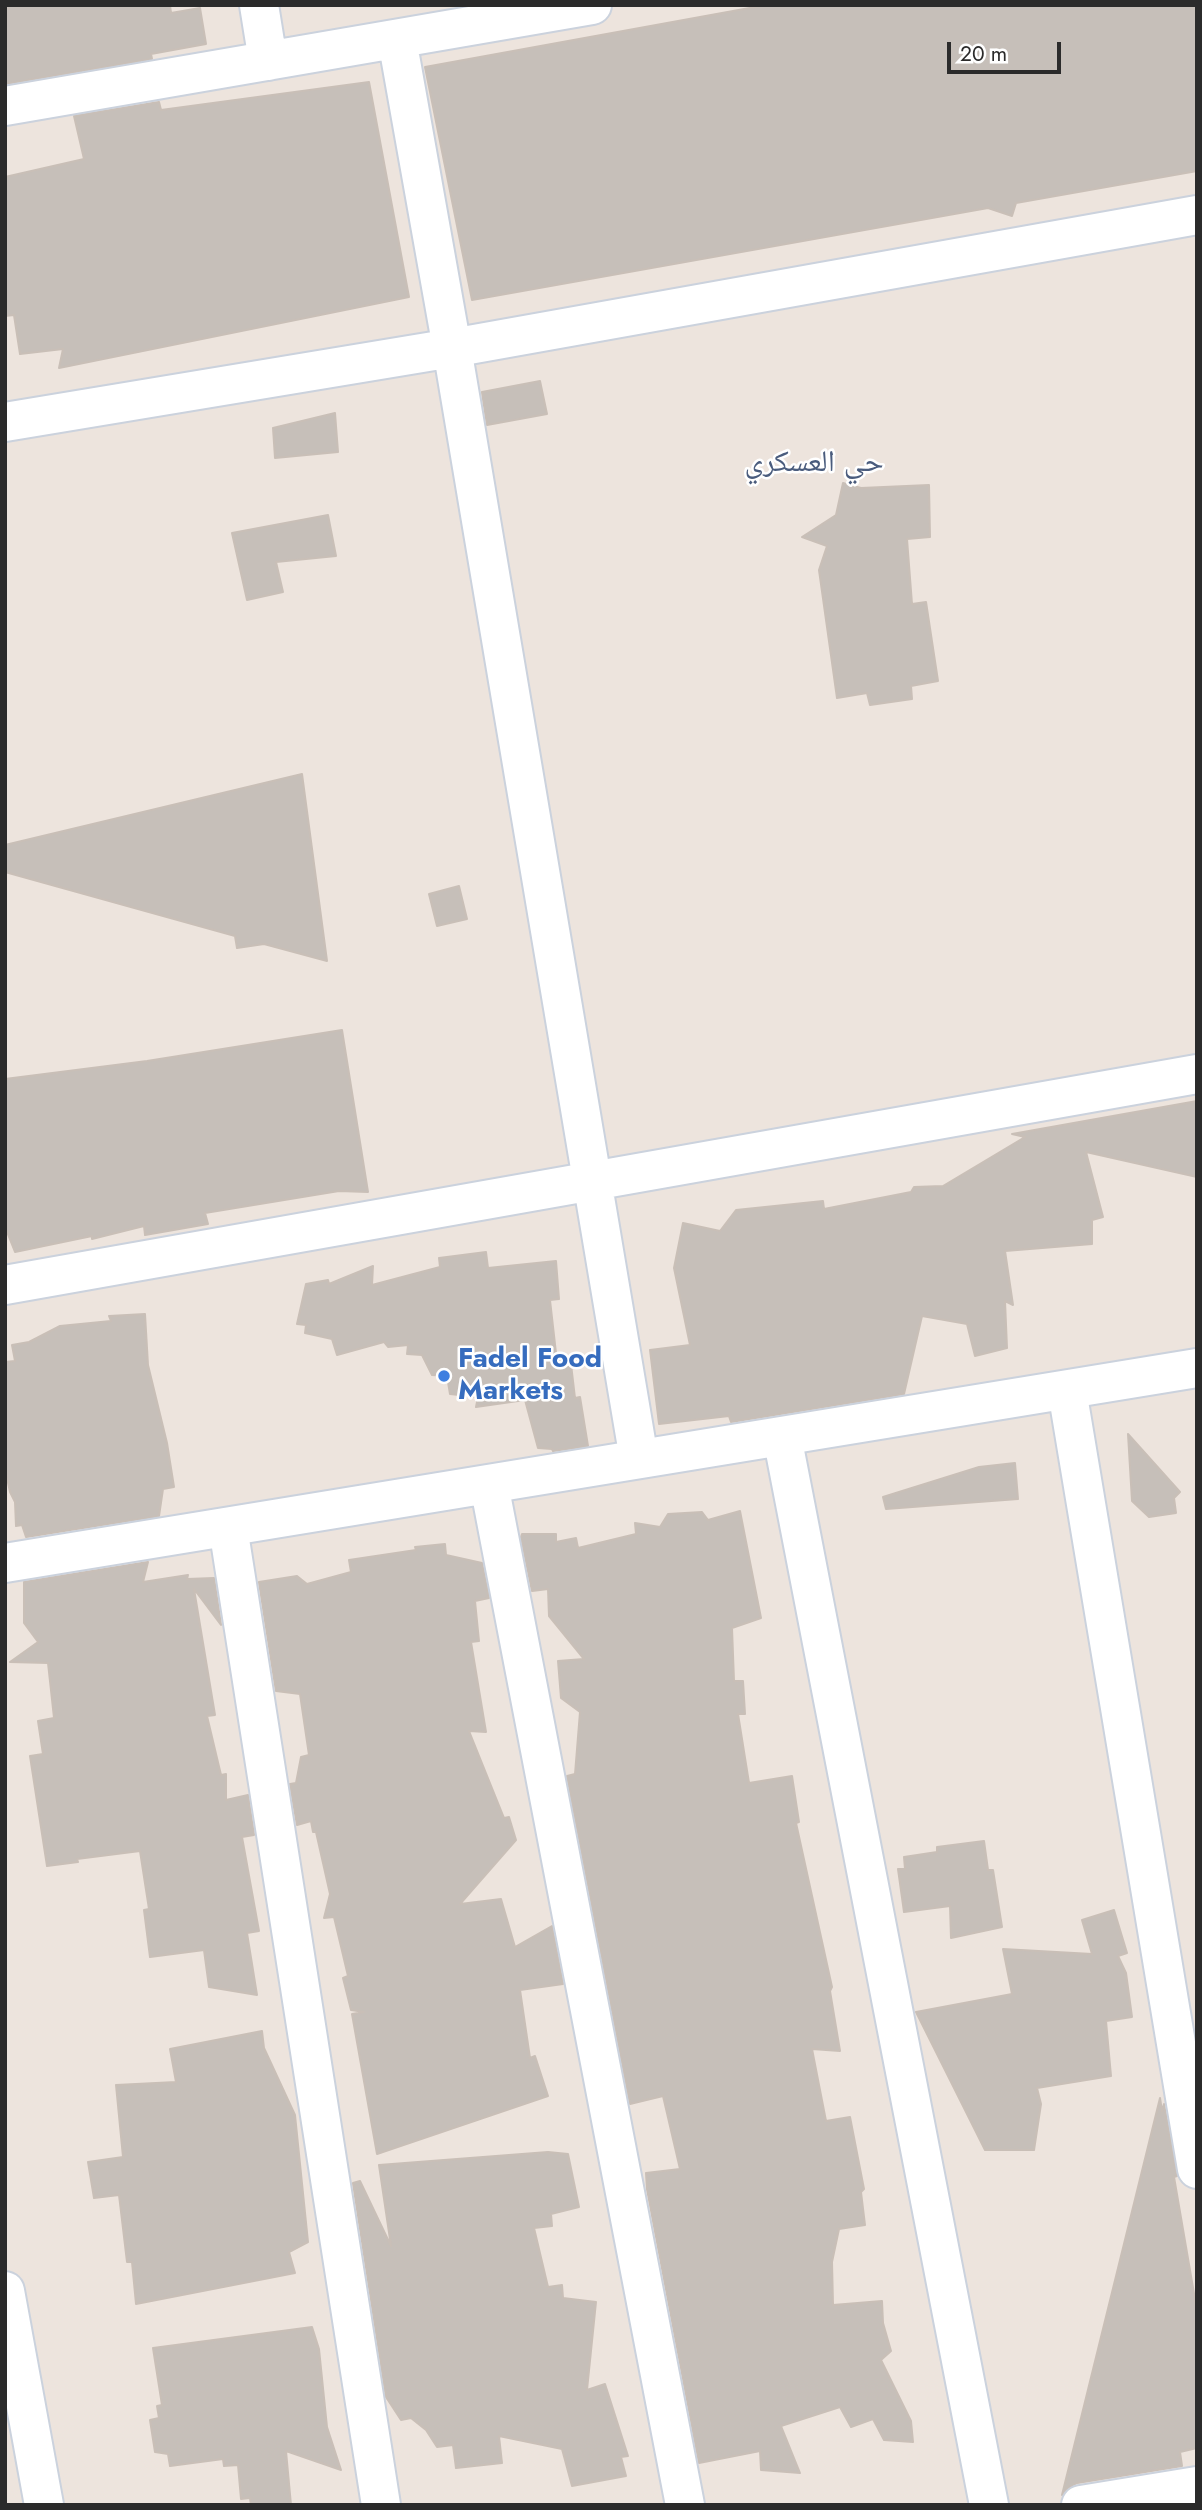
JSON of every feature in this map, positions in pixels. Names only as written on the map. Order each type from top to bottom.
[{"type":"street","points":[[259,5],[268,61]]},
{"type":"street","points":[[5,106],[397,39],[545,9],[592,5]]},
{"type":"street","points":[[397,39],[452,348],[639,1459]]},
{"type":"street","points":[[5,422],[452,348],[1197,215]]},
{"type":"street","points":[[5,1285],[1197,1074]]},
{"type":"street","points":[[5,1563],[1197,1368]]},
{"type":"street","points":[[1067,1390],[1197,2168]]},
{"type":"street","points":[[782,1436],[989,2505]]},
{"type":"street","points":[[489,1484],[685,2505]]},
{"type":"street","points":[[228,1527],[381,2505]]},
{"type":"street","points":[[5,2291],[44,2505]]},
{"type":"street","points":[[1081,2505],[1197,2486]]},
{"type":"building","points":[[5,5],[170,5],[171,13],[200,8],[206,44],[151,54],[152,59],[5,84]]},
{"type":"building","points":[[766,5],[1197,5],[1197,171],[1016,203],[1012,216],[988,208],[472,300],[425,67]]},
{"type":"building","points":[[369,82],[409,297],[59,368],[63,349],[20,354],[14,315],[5,316],[5,177],[84,159],[74,116],[159,102],[161,110]]},
{"type":"building","points":[[540,381],[547,414],[487,425],[482,392]]},
{"type":"building","points":[[335,413],[338,452],[275,458],[273,428]]},
{"type":"building","points":[[843,483],[861,488],[929,485],[930,537],[907,539],[912,604],[926,602],[938,681],[911,686],[912,699],[870,705],[867,693],[837,698],[819,570],[827,546],[802,537],[836,515]]},
{"type":"building","points":[[328,515],[336,556],[276,562],[283,592],[247,600],[232,533]]},
{"type":"building","points":[[302,774],[327,961],[264,944],[237,948],[235,936],[5,872],[5,845]]},
{"type":"building","points":[[459,886],[467,919],[437,926],[429,894]]},
{"type":"building","points":[[342,1030],[368,1192],[339,1191],[205,1213],[208,1224],[145,1235],[144,1226],[92,1239],[92,1236],[15,1252],[5,1227],[5,1079],[147,1061]]},
{"type":"building","points":[[1197,1101],[1197,1177],[1086,1152],[1103,1217],[1092,1220],[1092,1244],[1005,1251],[1013,1305],[1005,1301],[1007,1348],[975,1356],[967,1324],[922,1316],[904,1394],[731,1422],[729,1416],[659,1424],[650,1350],[690,1345],[674,1268],[683,1223],[720,1231],[736,1210],[823,1201],[824,1209],[911,1192],[914,1187],[943,1186],[1025,1137],[1012,1134]]},
{"type":"building","points":[[486,1252],[488,1268],[556,1261],[559,1299],[550,1300],[556,1353],[571,1364],[575,1398],[580,1397],[588,1446],[553,1451],[538,1448],[525,1400],[476,1407],[478,1397],[450,1394],[447,1376],[432,1375],[422,1355],[407,1354],[408,1345],[388,1347],[384,1342],[337,1355],[332,1339],[305,1333],[306,1325],[297,1324],[306,1284],[328,1280],[329,1284],[373,1266],[372,1285],[440,1267],[439,1258]]},
{"type":"building","points":[[145,1314],[148,1365],[167,1443],[174,1487],[163,1489],[159,1516],[26,1537],[22,1525],[16,1526],[15,1502],[5,1469],[5,1362],[15,1361],[12,1345],[29,1342],[60,1326],[111,1321],[109,1316]]},
{"type":"building","points":[[1128,1434],[1180,1492],[1174,1498],[1176,1513],[1149,1517],[1132,1501]]},
{"type":"building","points":[[1015,1463],[1018,1499],[886,1509],[883,1497],[979,1467]]},
{"type":"building","points":[[740,1511],[761,1618],[732,1628],[734,1681],[743,1681],[745,1714],[738,1714],[749,1783],[792,1776],[799,1822],[796,1823],[832,1987],[830,1991],[840,2051],[812,2049],[826,2121],[850,2117],[864,2189],[861,2192],[865,2225],[839,2229],[832,2262],[833,2305],[882,2301],[883,2323],[891,2351],[881,2360],[911,2421],[913,2442],[884,2440],[873,2419],[851,2427],[840,2407],[781,2426],[800,2473],[761,2470],[760,2451],[699,2463],[647,2189],[646,2173],[680,2169],[663,2096],[630,2104],[567,1776],[575,1774],[580,1712],[561,1698],[558,1661],[584,1659],[549,1616],[548,1589],[532,1591],[521,1537],[522,1534],[556,1534],[556,1542],[576,1538],[578,1548],[636,1534],[635,1523],[660,1527],[668,1514],[702,1512],[708,1520]]},
{"type":"building","points":[[445,1544],[446,1555],[482,1563],[489,1598],[475,1601],[479,1641],[471,1642],[486,1732],[469,1731],[504,1818],[509,1817],[516,1840],[460,1904],[501,1899],[515,1947],[552,1926],[563,1984],[520,1990],[530,2058],[535,2056],[548,2096],[377,2154],[352,2014],[364,2012],[351,2010],[343,1978],[348,1976],[334,1917],[324,1918],[330,1894],[316,1832],[313,1832],[311,1821],[297,1825],[290,1784],[296,1783],[301,1757],[309,1755],[300,1694],[276,1691],[259,1582],[297,1576],[307,1584],[351,1572],[349,1560]]},
{"type":"building","points":[[148,1562],[143,1582],[188,1575],[187,1579],[214,1578],[221,1625],[194,1589],[215,1715],[207,1716],[221,1775],[226,1774],[226,1800],[248,1795],[254,1835],[242,1837],[259,1931],[247,1933],[257,1995],[209,1987],[204,1950],[150,1957],[144,1910],[149,1909],[140,1851],[77,1859],[78,1862],[47,1866],[30,1756],[43,1754],[38,1721],[54,1718],[48,1663],[10,1662],[38,1642],[24,1623],[24,1582]]},
{"type":"building","points":[[984,1841],[988,1870],[993,1870],[1002,1927],[951,1938],[950,1906],[904,1912],[898,1869],[905,1869],[904,1857],[937,1852],[937,1847]]},
{"type":"building","points":[[1114,1910],[1127,1953],[1118,1956],[1126,1973],[1132,2017],[1106,2021],[1111,2076],[1037,2088],[1041,2104],[1034,2150],[985,2150],[916,2012],[1012,1994],[1003,1949],[1092,1954],[1082,1920]]},
{"type":"building","points":[[262,2031],[264,2048],[295,2115],[308,2242],[289,2252],[295,2273],[136,2304],[132,2262],[127,2262],[119,2195],[94,2198],[88,2162],[123,2157],[116,2085],[176,2082],[170,2049]]},
{"type":"building","points":[[1160,2098],[1162,2111],[1164,2104],[1177,2176],[1174,2177],[1197,2311],[1197,2448],[1180,2452],[1182,2466],[1077,2483],[1062,2495]]},
{"type":"building","points":[[548,2152],[568,2154],[579,2207],[551,2214],[552,2226],[534,2228],[548,2287],[562,2285],[563,2298],[596,2302],[587,2390],[605,2384],[628,2456],[621,2457],[626,2476],[572,2486],[562,2449],[499,2436],[502,2463],[456,2468],[453,2445],[437,2447],[426,2430],[411,2418],[401,2420],[386,2397],[353,2183],[360,2181],[391,2246],[379,2165]]},
{"type":"building","points":[[312,2327],[319,2349],[327,2427],[341,2470],[286,2451],[291,2505],[251,2505],[250,2498],[241,2499],[238,2465],[224,2466],[223,2459],[170,2466],[168,2454],[155,2452],[150,2420],[159,2418],[157,2406],[162,2405],[153,2348]]},
{"type":"place","name":"Fadel Food Markets","points":[[444,1376]]},
{"type":"district","name":"حي العسكري","points":[[814,464]]}]
